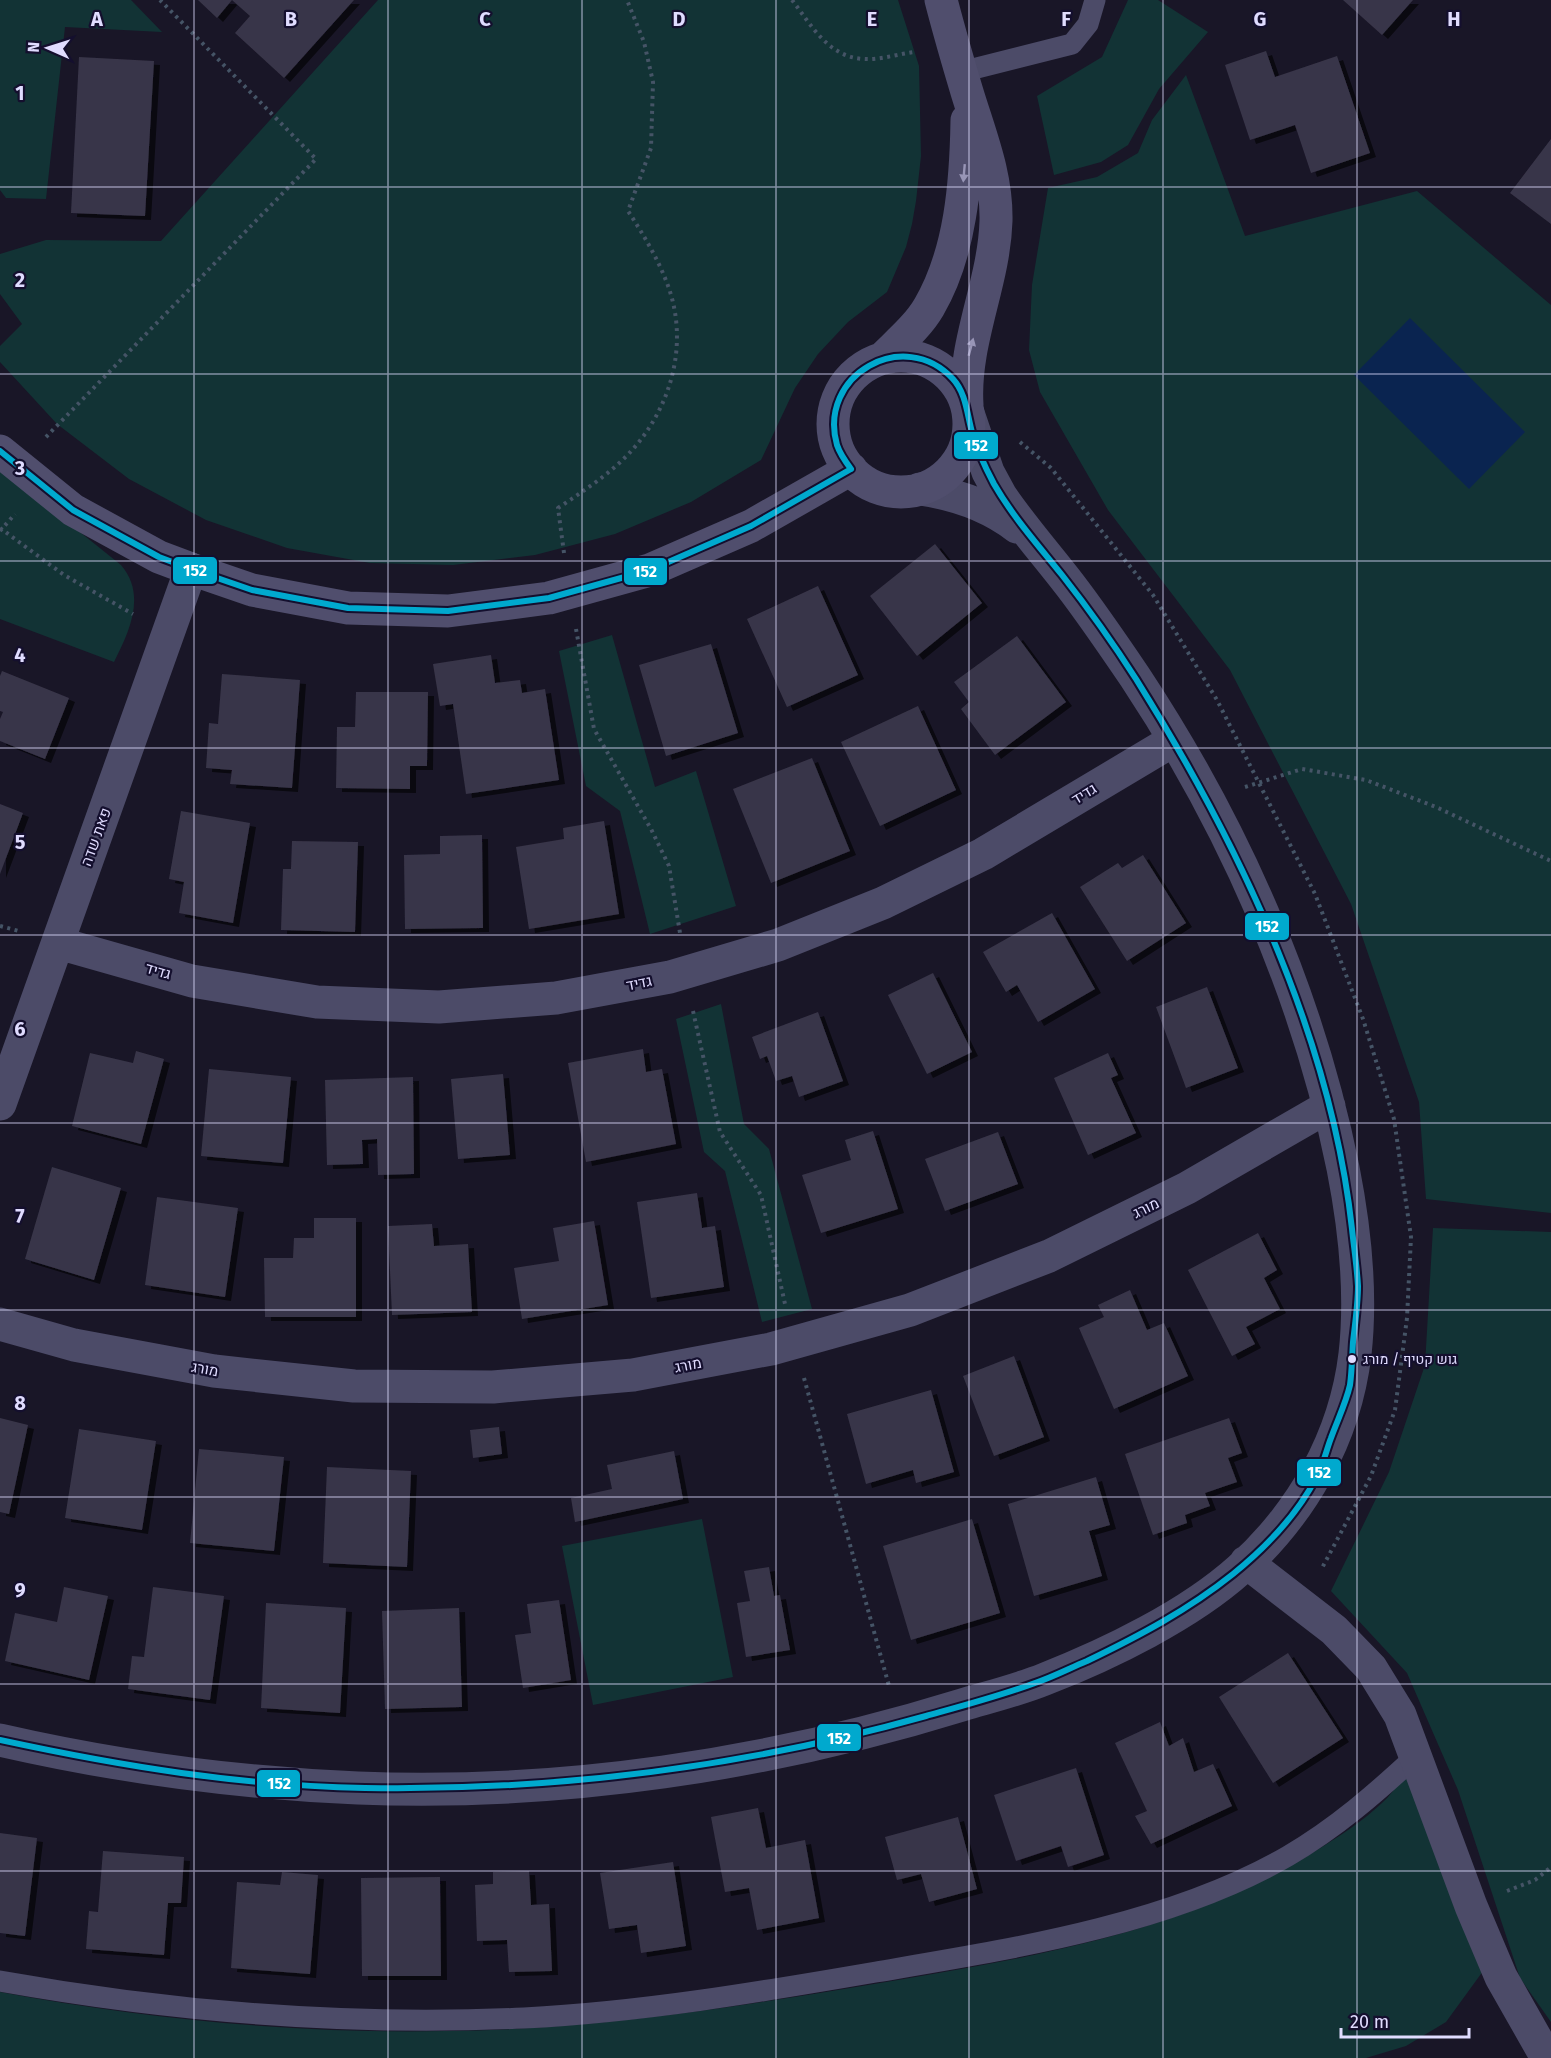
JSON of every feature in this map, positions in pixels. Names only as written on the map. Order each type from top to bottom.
[{"type":"street","points":[[0,1740],[117,1764],[237,1780],[362,1788],[491,1788],[624,1777],[760,1756],[900,1724],[1041,1681],[1118,1647],[1183,1611],[1238,1571],[1283,1525],[1318,1475],[1341,1420],[1355,1357],[1359,1288],[1352,1212],[1317,1059],[1268,926],[1239,861],[1174,740],[1105,632],[1009,508],[991,478],[978,447],[968,411],[958,386],[944,371],[927,360],[905,356],[884,358],[856,373],[838,399],[833,420],[836,442],[851,469],[867,482],[887,491],[909,492],[939,481],[954,467],[968,438],[968,411],[966,383],[968,358],[989,282],[996,219],[993,183],[984,141],[940,0]]},
{"type":"street","points":[[884,358],[916,325],[928,308],[950,260],[963,190],[967,146],[961,71]]},
{"type":"street","points":[[9,458],[73,510],[159,557],[252,591],[348,608],[448,611],[549,598],[650,570],[751,526],[851,469]]},
{"type":"street","points":[[920,489],[962,498],[985,507],[1007,519],[1035,541]]},
{"type":"street","name":"פאת שדה","points":[[0,1104],[191,569]]},
{"type":"street","name":"גדיד","points":[[58,943],[192,981],[317,1002],[428,1007],[556,998],[670,977],[778,945],[883,903],[983,854],[1174,740]]},
{"type":"street","name":"מורג","points":[[0,1324],[74,1345],[214,1371],[354,1386],[493,1387],[633,1375],[771,1349],[910,1310],[1049,1256],[1187,1188],[1329,1106]]},
{"type":"street","points":[[1246,1562],[1334,1630],[1371,1668],[1400,1715],[1471,1905],[1501,1977],[1546,2058]]},
{"type":"lane","points":[[961,71],[1072,44],[1088,24],[1095,0]]},
{"type":"lane","points":[[0,1981],[66,1993],[172,2006],[361,2020],[526,2018],[624,2010],[750,1994],[1013,1947],[1117,1923],[1183,1902],[1235,1882],[1286,1857],[1333,1827],[1377,1792],[1416,1756]]},
{"type":"path","points":[[9,458],[316,159],[160,0]]},
{"type":"path","points":[[627,0],[644,42],[653,82],[651,148],[628,211],[652,249],[668,285],[676,319],[677,352],[671,382],[659,412],[641,438],[612,469],[591,487],[558,508],[570,593],[594,729],[651,829],[669,866],[697,1034],[720,1132],[761,1195],[794,1342],[900,1724]]},
{"type":"path","points":[[792,0],[824,43],[842,55],[961,71]]},
{"type":"path","points":[[0,528],[64,575],[99,596],[170,632]]},
{"type":"path","points":[[1207,800],[1302,769],[1366,780],[1436,807],[1551,861]]},
{"type":"path","points":[[1471,1905],[1535,1880],[1551,1867]]},
{"type":"green space","points":[[0,0],[131,0],[162,32],[65,27],[46,199],[6,198],[0,190]]},
{"type":"green space","points":[[378,0],[898,0],[919,66],[921,156],[916,201],[906,247],[887,292],[848,322],[818,354],[795,388],[761,460],[691,502],[615,534],[535,555],[453,565],[370,563],[287,548],[206,520],[129,479],[57,424],[0,362],[0,346],[22,324],[0,294],[0,254],[46,240],[161,241]]},
{"type":"green space","points":[[1128,0],[1158,0],[1208,32],[1159,89],[1128,145],[1101,162],[1054,175],[1037,96],[1102,57]]},
{"type":"green space","points":[[1186,75],[1245,236],[1417,191],[1551,305],[1551,1213],[1426,1199],[1419,1102],[1351,904],[1230,670],[1108,510],[1040,392],[1029,350],[1032,285],[1048,188],[1097,177],[1138,153],[1152,120]]},
{"type":"green space","points":[[0,468],[121,565],[129,577],[133,589],[133,614],[114,662],[0,619]]},
{"type":"green space","points":[[612,635],[655,787],[696,771],[736,906],[650,934],[620,811],[586,786],[559,651]]},
{"type":"green space","points":[[721,1004],[744,1124],[769,1149],[812,1309],[762,1322],[725,1171],[704,1152],[676,1019]]},
{"type":"green space","points":[[1433,1228],[1551,1232],[1551,2022],[1520,1978],[1458,1790],[1407,1673],[1331,1591],[1389,1472],[1425,1365]]},
{"type":"green space","points":[[702,1519],[733,1677],[593,1705],[562,1546]]},
{"type":"green space","points":[[1405,1774],[1486,1967],[1446,2022],[1406,2046],[1366,2058],[0,2058],[0,1992],[111,2010],[222,2023],[334,2030],[498,2030],[655,2017],[980,1966],[1097,1940],[1154,1924],[1265,1879],[1343,1834],[1375,1810]]},
{"type":"water","points":[[1410,318],[1525,432],[1469,489],[1354,375]]},
{"type":"building","points":[[198,0],[232,0],[217,18]]},
{"type":"building","points":[[232,0],[354,0],[284,78],[235,33],[250,16]]},
{"type":"building","points":[[1343,0],[1413,0],[1382,35]]},
{"type":"building","points":[[1266,51],[1275,77],[1337,56],[1370,153],[1311,173],[1295,125],[1250,140],[1225,65]]},
{"type":"building","points":[[79,57],[154,61],[145,216],[71,213]]},
{"type":"building","points":[[1551,139],[1551,224],[1510,193]]},
{"type":"building","points":[[935,544],[982,603],[917,656],[870,596]]},
{"type":"building","points":[[818,586],[858,675],[787,707],[747,619]]},
{"type":"building","points":[[1017,636],[1066,702],[995,755],[961,709],[969,702],[954,682]]},
{"type":"building","points":[[711,644],[738,733],[666,756],[639,665]]},
{"type":"building","points":[[491,655],[495,683],[520,680],[522,693],[545,689],[559,780],[466,794],[453,704],[440,706],[433,664]]},
{"type":"building","points":[[2,671],[69,698],[45,759],[0,741],[0,719],[3,712],[0,711]]},
{"type":"building","points":[[222,674],[300,680],[292,788],[230,784],[232,770],[206,768],[209,723],[218,724]]},
{"type":"building","points":[[356,692],[428,692],[427,766],[410,766],[410,789],[336,788],[337,727],[355,727]]},
{"type":"building","points":[[918,706],[956,790],[880,826],[841,742]]},
{"type":"building","points":[[812,758],[850,851],[771,883],[733,789]]},
{"type":"building","points":[[0,804],[23,813],[0,874]]},
{"type":"building","points":[[181,811],[250,823],[233,923],[179,913],[184,882],[169,879]]},
{"type":"building","points":[[604,821],[619,914],[529,929],[516,847],[564,839],[563,828]]},
{"type":"building","points":[[482,835],[483,928],[405,929],[404,855],[440,854],[440,836]]},
{"type":"building","points":[[292,841],[358,842],[355,932],[281,930],[283,869],[291,869]]},
{"type":"building","points":[[1143,855],[1186,923],[1127,961],[1080,887],[1118,863],[1122,868]]},
{"type":"building","points":[[1052,913],[1095,989],[1038,1022],[1017,985],[1006,992],[983,952]]},
{"type":"building","points":[[933,973],[972,1052],[927,1074],[888,995]]},
{"type":"building","points":[[1207,987],[1238,1068],[1186,1088],[1156,1007]]},
{"type":"building","points":[[818,1012],[843,1081],[799,1097],[792,1076],[776,1081],[767,1056],[760,1059],[752,1037]]},
{"type":"building","points":[[643,1049],[646,1072],[662,1069],[676,1144],[586,1162],[568,1063]]},
{"type":"building","points":[[136,1051],[164,1059],[141,1144],[72,1126],[90,1053],[133,1063]]},
{"type":"building","points":[[1108,1053],[1118,1075],[1111,1078],[1136,1133],[1088,1155],[1054,1078]]},
{"type":"building","points":[[209,1069],[291,1077],[283,1163],[201,1156]]},
{"type":"building","points":[[503,1074],[510,1155],[458,1159],[451,1079]]},
{"type":"building","points":[[413,1077],[414,1174],[378,1175],[377,1139],[362,1140],[363,1164],[327,1165],[325,1080]]},
{"type":"building","points":[[873,1131],[898,1209],[821,1233],[802,1175],[851,1160],[845,1140]]},
{"type":"building","points":[[998,1132],[1018,1184],[945,1211],[925,1159]]},
{"type":"building","points":[[52,1167],[121,1188],[94,1280],[25,1259]]},
{"type":"building","points":[[697,1193],[702,1228],[715,1226],[724,1287],[651,1298],[637,1202]]},
{"type":"building","points":[[157,1197],[238,1208],[225,1297],[145,1285]]},
{"type":"building","points":[[314,1218],[356,1218],[356,1317],[265,1317],[264,1258],[293,1258],[294,1238],[314,1238]]},
{"type":"building","points":[[594,1221],[608,1305],[522,1319],[514,1268],[559,1261],[553,1228]]},
{"type":"building","points":[[432,1224],[434,1246],[468,1244],[472,1312],[392,1315],[388,1226]]},
{"type":"building","points":[[1258,1233],[1277,1270],[1264,1278],[1280,1309],[1246,1327],[1255,1344],[1232,1356],[1188,1270]]},
{"type":"building","points":[[1130,1290],[1147,1330],[1164,1323],[1188,1376],[1114,1409],[1079,1328],[1104,1317],[1098,1305]]},
{"type":"building","points":[[1014,1356],[1044,1437],[994,1456],[963,1376]]},
{"type":"building","points":[[931,1390],[954,1472],[916,1483],[913,1470],[866,1484],[847,1414]]},
{"type":"building","points":[[0,1418],[28,1425],[9,1514],[0,1512]]},
{"type":"building","points":[[1229,1418],[1242,1453],[1228,1458],[1237,1482],[1205,1493],[1210,1506],[1185,1515],[1187,1523],[1153,1535],[1125,1454]]},
{"type":"building","points":[[499,1427],[502,1454],[473,1458],[470,1430]]},
{"type":"building","points":[[79,1429],[156,1441],[142,1530],[65,1518]]},
{"type":"building","points":[[199,1449],[284,1457],[274,1551],[190,1543]]},
{"type":"building","points":[[674,1451],[683,1499],[575,1522],[571,1498],[612,1489],[607,1465]]},
{"type":"building","points":[[327,1467],[411,1471],[407,1567],[323,1563]]},
{"type":"building","points":[[1096,1477],[1110,1525],[1089,1531],[1102,1576],[1034,1596],[1008,1504]]},
{"type":"building","points":[[972,1519],[1000,1613],[911,1640],[883,1546]]},
{"type":"building","points":[[769,1567],[774,1596],[780,1595],[790,1650],[746,1657],[737,1603],[750,1601],[744,1571]]},
{"type":"building","points":[[64,1587],[108,1596],[89,1680],[5,1661],[15,1613],[57,1622]]},
{"type":"building","points":[[153,1587],[224,1596],[210,1700],[128,1689],[132,1656],[144,1657]]},
{"type":"building","points":[[559,1600],[571,1680],[523,1688],[515,1635],[531,1633],[527,1604]]},
{"type":"building","points":[[266,1603],[346,1608],[340,1713],[261,1708]]},
{"type":"building","points":[[459,1608],[462,1707],[385,1709],[382,1611]]},
{"type":"building","points":[[1288,1653],[1343,1738],[1273,1783],[1219,1697]]},
{"type":"building","points":[[1160,1722],[1169,1746],[1183,1738],[1194,1772],[1213,1764],[1232,1806],[1151,1844],[1135,1816],[1147,1811],[1115,1743]]},
{"type":"building","points":[[1076,1768],[1104,1855],[1068,1867],[1061,1846],[1016,1861],[994,1795]]},
{"type":"building","points":[[758,1808],[766,1848],[805,1840],[819,1918],[757,1930],[749,1888],[725,1892],[711,1817]]},
{"type":"building","points":[[958,1817],[977,1889],[929,1902],[921,1874],[897,1880],[885,1837]]},
{"type":"building","points":[[0,1833],[37,1838],[25,1936],[0,1933]]},
{"type":"building","points":[[103,1851],[184,1857],[181,1903],[168,1903],[164,1955],[86,1949],[89,1911],[98,1912]]},
{"type":"building","points":[[673,1862],[686,1946],[641,1953],[637,1925],[609,1929],[600,1873]]},
{"type":"building","points":[[529,1871],[531,1905],[549,1904],[552,1971],[509,1972],[507,1940],[477,1941],[475,1885],[493,1884],[493,1872]]},
{"type":"building","points":[[282,1872],[318,1875],[310,1974],[231,1968],[237,1882],[280,1885]]},
{"type":"building","points":[[440,1877],[441,1976],[362,1976],[361,1878]]},
{"type":"transit line","name":"152","points":[[0,1740],[181,1773],[273,1783],[365,1788],[436,1788],[578,1780],[719,1762],[857,1734],[981,1701],[1042,1681],[1106,1652],[1181,1611],[1245,1564],[1268,1542],[1300,1505],[1321,1469],[1350,1385],[1358,1286],[1341,1157],[1324,1085],[1301,1013],[1274,943],[1244,874],[1210,807],[1136,679],[1091,613],[1018,519],[994,484],[976,445],[963,397],[953,379],[933,364],[911,357],[889,358],[869,366],[852,379],[840,398],[834,420],[837,445],[851,469]]},
{"type":"transit line","name":"152","points":[[0,451],[73,510],[159,557],[191,569],[252,590],[348,608],[448,611],[549,598],[650,570],[751,526],[851,469]]},
{"type":"place","name":"גוש קטיף / מורג","points":[[1352,1359]]}]
